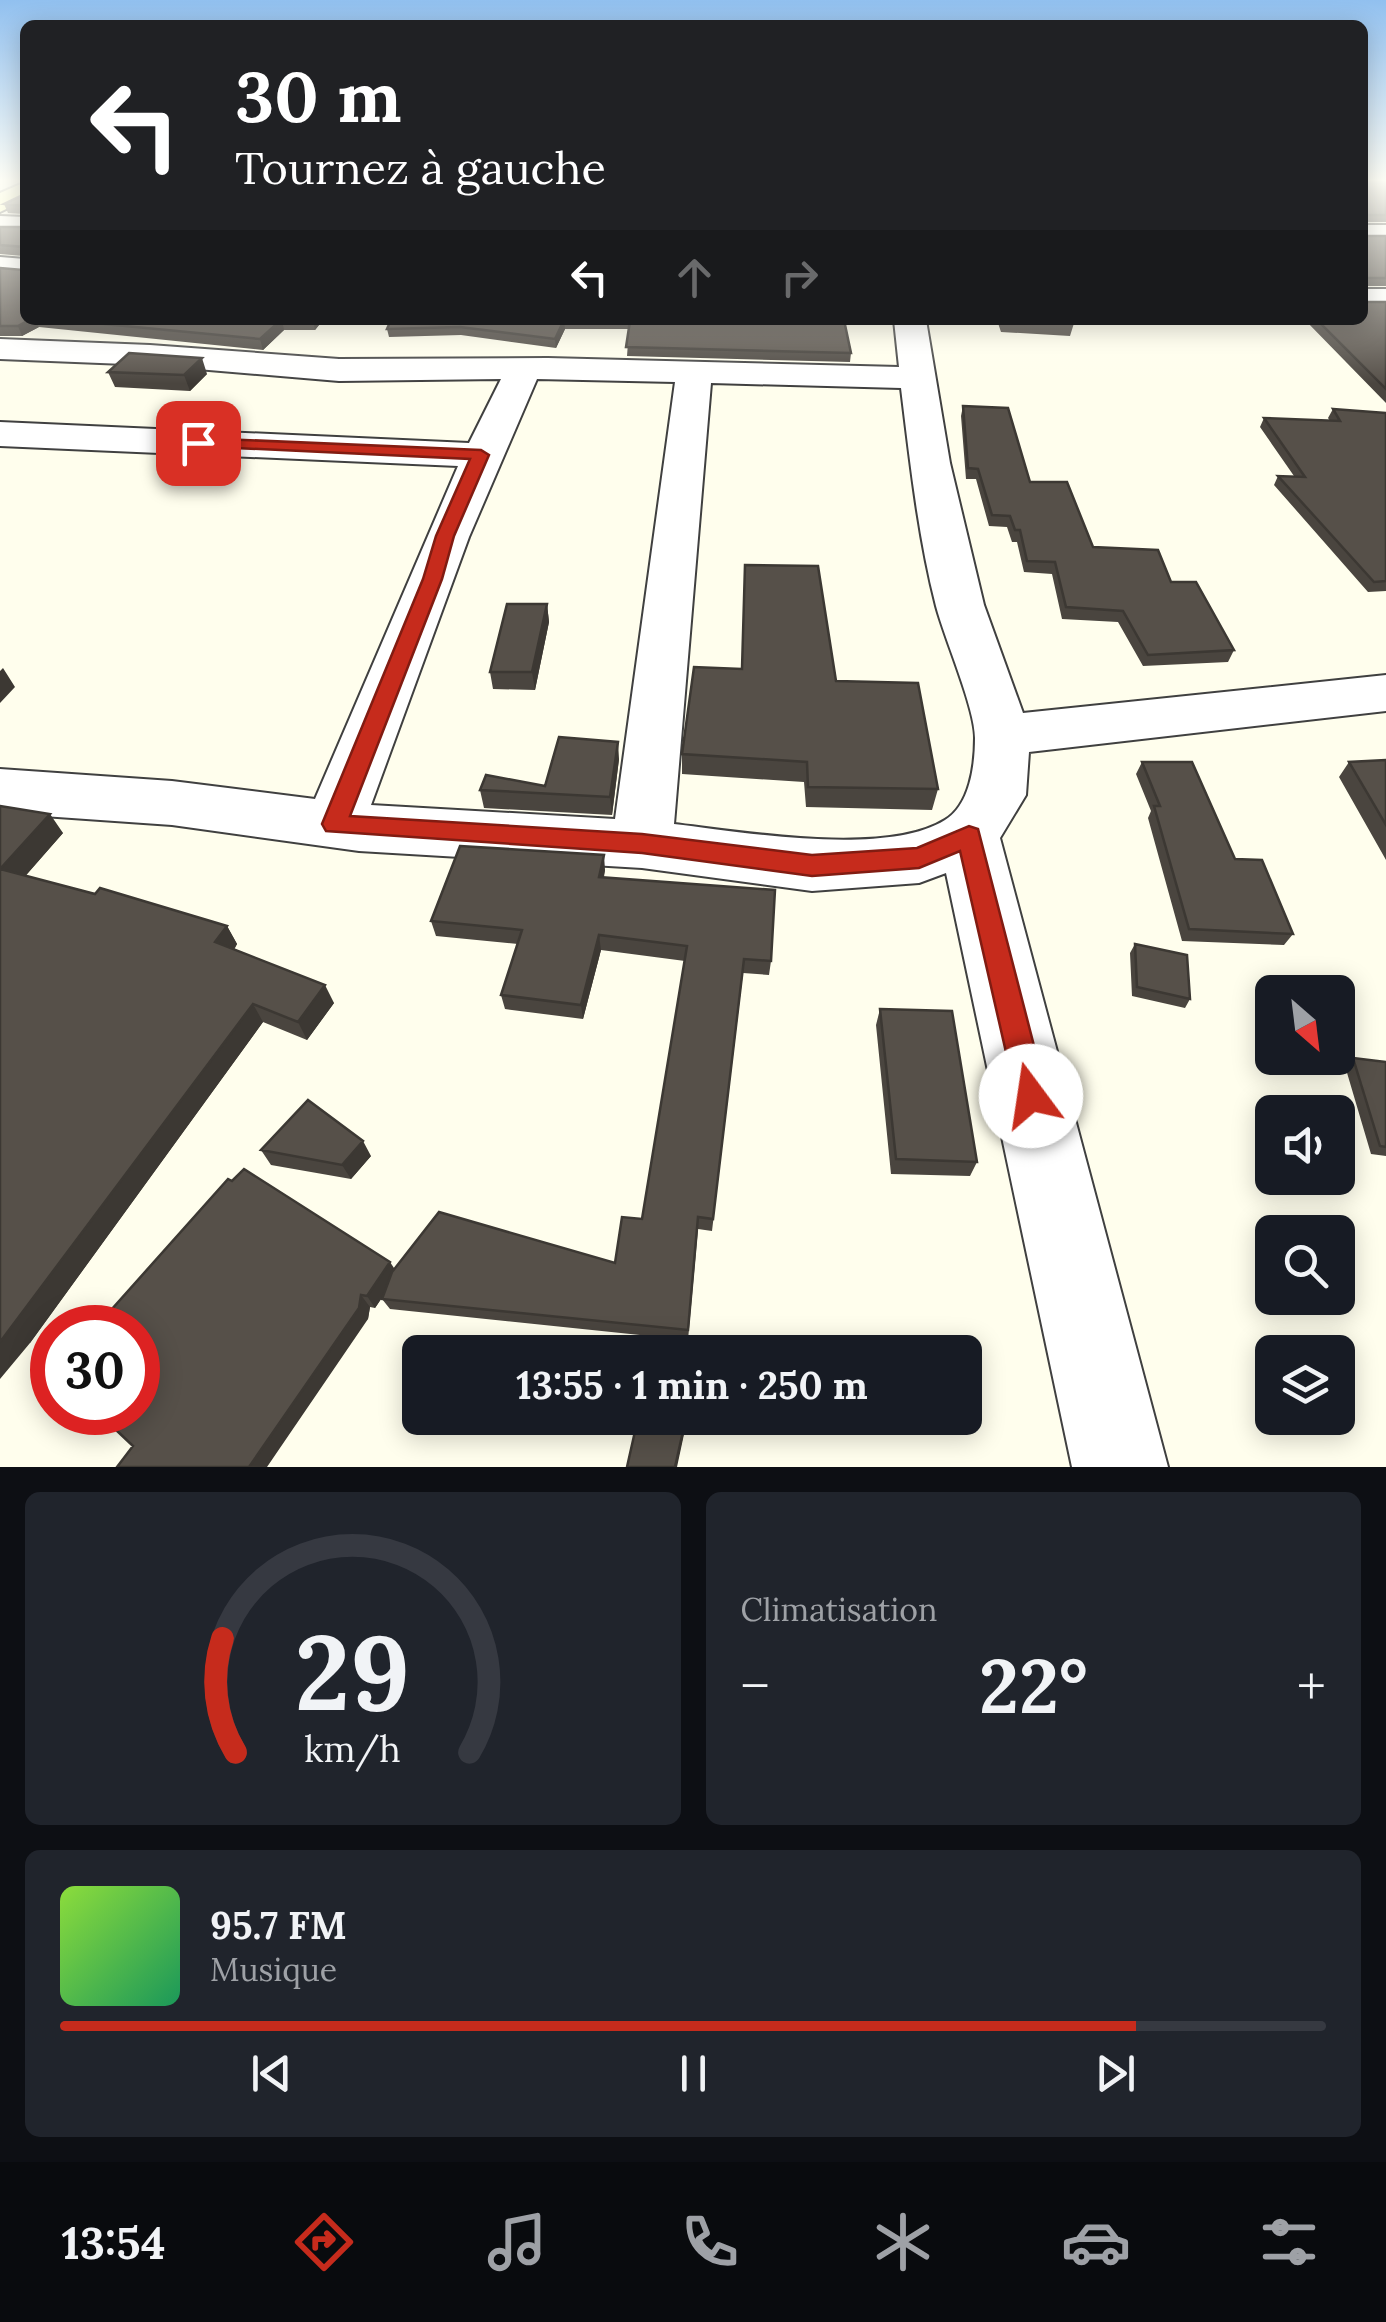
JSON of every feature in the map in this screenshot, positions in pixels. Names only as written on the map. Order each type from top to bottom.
[{"type":"street","points":[[0,792],[172,803],[335,824],[642,844],[812,866],[919,858],[969,836],[997,795],[1003,736],[960,606],[930,464],[911,325]]},
{"type":"street","points":[[2,351],[150,354],[339,370],[524,368],[920,378]]},
{"type":"street","points":[[335,824],[433,579],[445,536],[524,368]]},
{"type":"street","points":[[642,844],[694,371]]},
{"type":"street","points":[[0,434],[481,455]]},
{"type":"street","points":[[1003,736],[1386,693]]},
{"type":"street","points":[[969,836],[1120,1467]]},
{"type":"building","points":[[1368,247],[1386,247],[1386,278],[1368,278]]},
{"type":"building","points":[[0,268],[20,270],[18,326],[0,326]]},
{"type":"building","points":[[1368,302],[1386,302],[1386,389],[1322,325],[1368,325]]},
{"type":"building","points":[[114,325],[275,325],[260,339]]},
{"type":"building","points":[[389,325],[562,325],[555,339],[460,327],[387,329]]},
{"type":"building","points":[[629,325],[845,325],[851,353],[626,347]]},
{"type":"building","points":[[129,353],[202,358],[184,375],[108,372]]},
{"type":"building","points":[[963,406],[1008,408],[1030,482],[1067,482],[1093,547],[1158,550],[1171,582],[1196,582],[1234,650],[1148,655],[1123,611],[1066,607],[1055,562],[1027,561],[1020,530],[1015,530],[1010,516],[992,515],[978,469],[968,468]]},
{"type":"building","points":[[1333,409],[1386,413],[1386,581],[1374,582],[1278,476],[1305,477],[1264,418],[1340,421]]},
{"type":"building","points":[[745,565],[818,566],[836,681],[918,683],[938,789],[808,787],[807,762],[682,754],[694,667],[742,669]]},
{"type":"building","points":[[507,604],[547,604],[532,672],[490,672]]},
{"type":"building","points":[[559,737],[618,742],[610,797],[480,790],[486,775],[545,786]]},
{"type":"building","points":[[1386,760],[1386,825],[1349,762]]},
{"type":"building","points":[[1142,762],[1192,762],[1235,859],[1262,860],[1293,934],[1189,929],[1154,806],[1160,806]]},
{"type":"building","points":[[0,806],[50,814],[0,869]]},
{"type":"building","points":[[460,846],[604,855],[599,877],[775,890],[771,961],[744,959],[713,1219],[698,1217],[688,1330],[382,1299],[392,1272],[439,1212],[615,1263],[622,1217],[642,1219],[687,946],[599,935],[581,1005],[501,995],[522,930],[431,921]]},
{"type":"building","points":[[0,869],[95,894],[100,888],[227,926],[215,942],[325,985],[298,1022],[253,1004],[0,1342]]},
{"type":"building","points":[[1135,944],[1187,955],[1190,999],[1137,987]]},
{"type":"building","points":[[880,1009],[952,1011],[977,1162],[896,1159]]},
{"type":"building","points":[[1355,1058],[1386,1062],[1386,1147],[1380,1146]]},
{"type":"building","points":[[308,1100],[363,1141],[342,1165],[261,1150]]},
{"type":"building","points":[[244,1169],[390,1262],[367,1296],[361,1295],[359,1308],[249,1467],[117,1467],[133,1446],[121,1435],[160,1435],[160,1305],[116,1305],[228,1179],[232,1181]]},
{"type":"building","points":[[634,1435],[682,1435],[675,1467],[627,1467]]},
{"type":"route","points":[[198,443],[481,455],[445,536],[433,579],[335,824],[642,844],[812,866],[919,858],[969,836],[1031,1096]]}]
